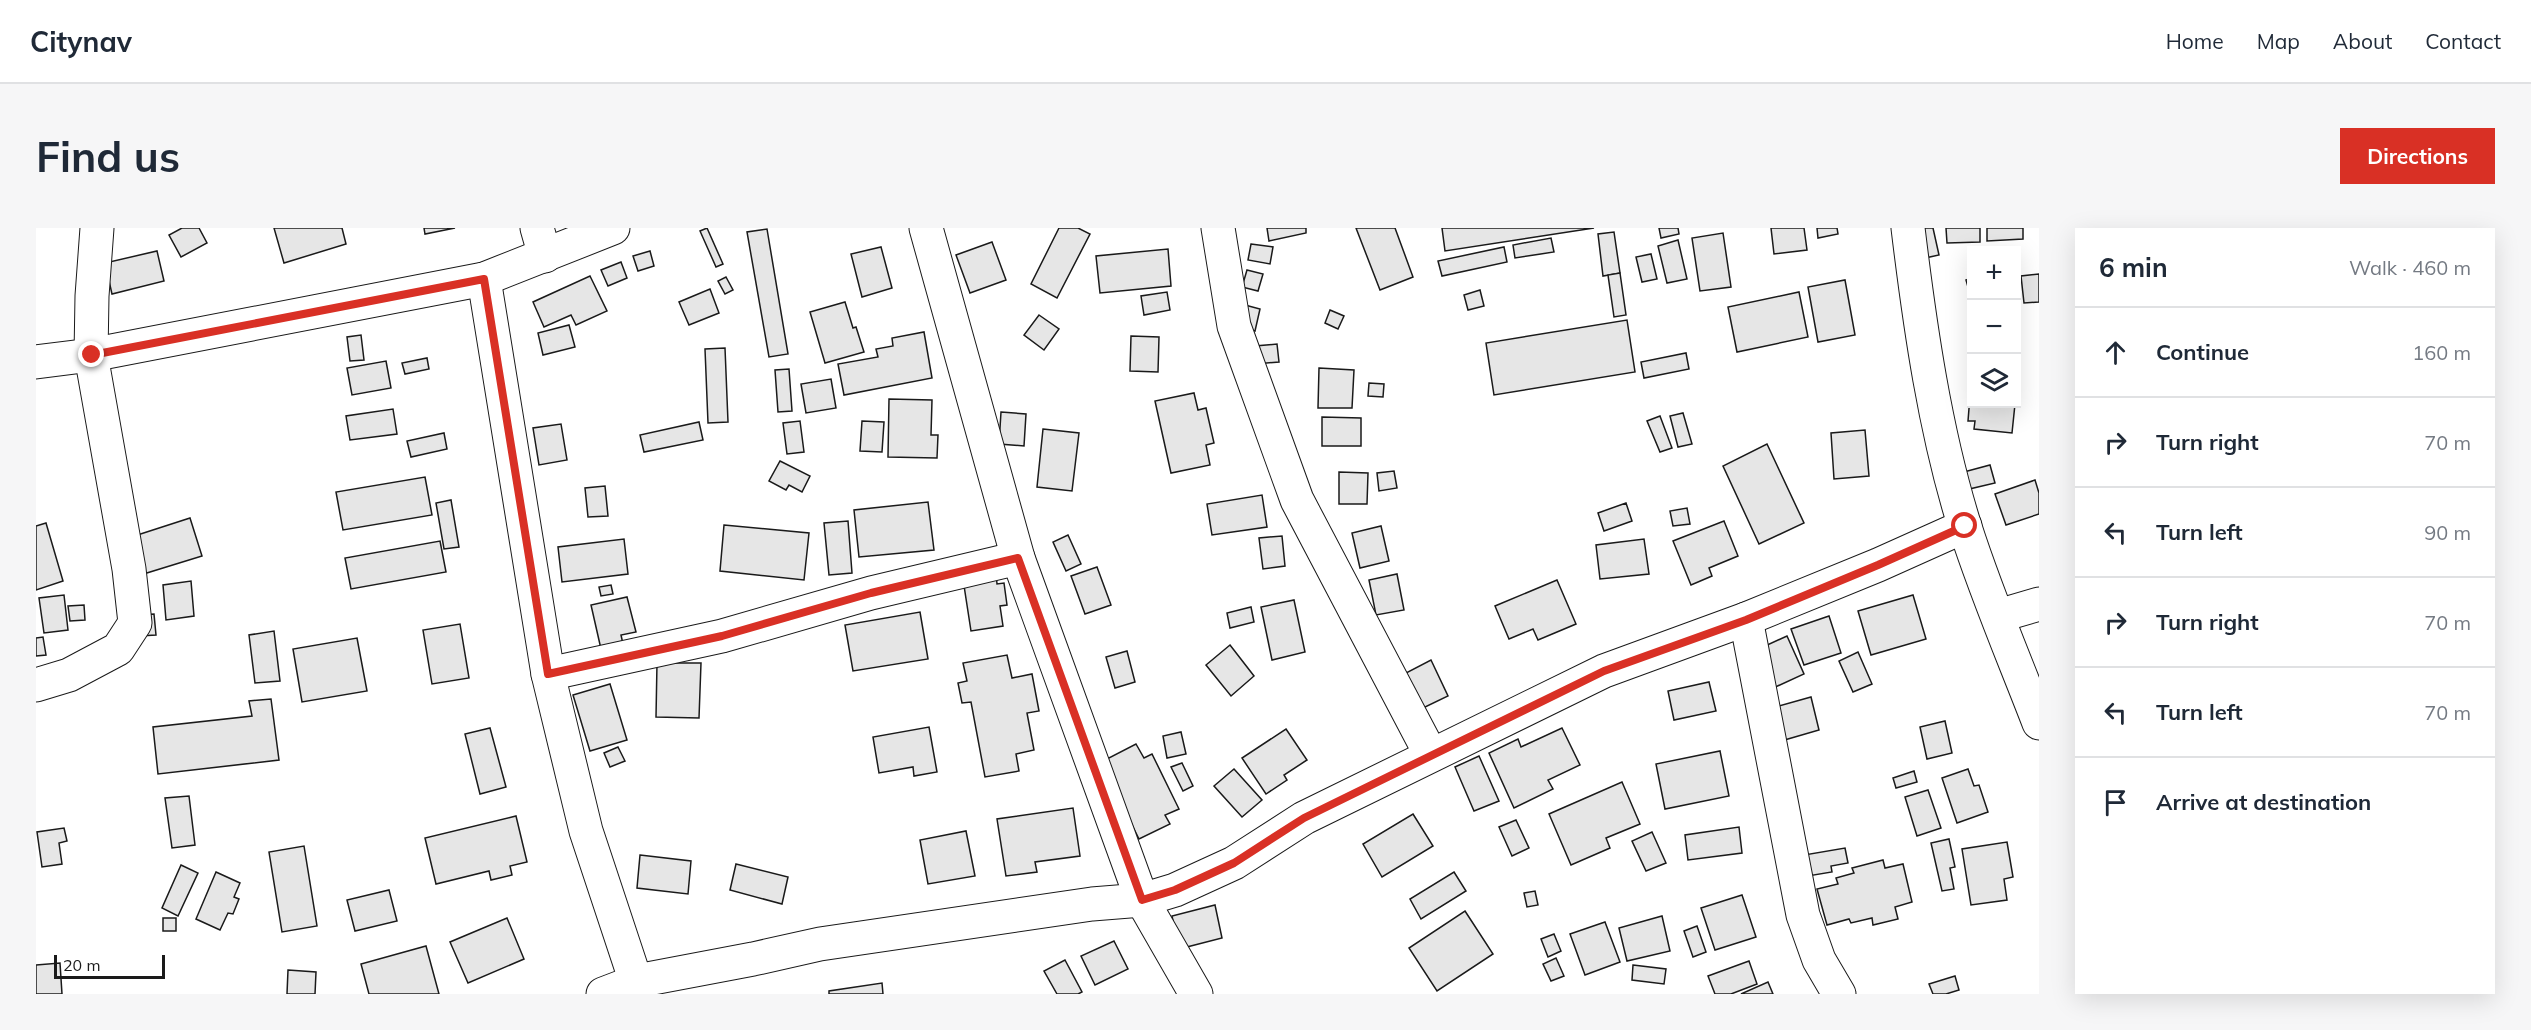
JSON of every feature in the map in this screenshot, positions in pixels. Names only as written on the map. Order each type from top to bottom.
[{"type":"street","points":[[36,685],[69,675],[118,649],[135,623],[129,568],[107,453],[92,355],[92,296],[98,228]]},
{"type":"street","points":[[36,362],[92,355],[484,279],[541,242],[613,228]]},
{"type":"street","points":[[926,228],[1018,558],[1142,900],[1196,994]]},
{"type":"street","points":[[1218,228],[1234,326],[1297,500],[1431,754]]},
{"type":"street","points":[[1908,228],[1938,419],[1965,526],[2039,723]]},
{"type":"street","points":[[484,279],[548,674],[586,831],[638,987]]},
{"type":"street","points":[[603,994],[820,944],[1092,904],[1142,900],[1175,890],[1234,863],[1304,818],[1604,671],[1746,620],[1965,526]]},
{"type":"street","points":[[548,674],[722,636],[871,593],[1018,558]]},
{"type":"street","points":[[1998,616],[2039,604]]},
{"type":"street","points":[[1746,620],[1803,915],[1818,960],[1839,994]]},
{"type":"building","points":[[182,228],[199,228],[207,243],[181,257],[169,235]]},
{"type":"building","points":[[274,228],[342,228],[346,244],[284,263]]},
{"type":"building","points":[[424,228],[455,228],[425,234]]},
{"type":"building","points":[[707,228],[723,264],[716,267],[700,231]]},
{"type":"building","points":[[1059,228],[1078,228],[1090,234],[1057,298],[1031,284]]},
{"type":"building","points":[[1267,228],[1306,228],[1306,233],[1269,241]]},
{"type":"building","points":[[1356,228],[1395,228],[1413,277],[1380,290]]},
{"type":"building","points":[[1442,228],[1594,228],[1445,251]]},
{"type":"building","points":[[1659,228],[1678,228],[1679,234],[1661,238]]},
{"type":"building","points":[[1771,228],[1804,228],[1807,250],[1774,254]]},
{"type":"building","points":[[1817,228],[1837,228],[1838,234],[1818,238]]},
{"type":"building","points":[[1918,228],[1933,228],[1939,255],[1925,258]]},
{"type":"building","points":[[1946,228],[1980,228],[1980,242],[1947,243]]},
{"type":"building","points":[[1987,228],[2023,228],[2023,239],[1987,241]]},
{"type":"building","points":[[767,229],[788,354],[769,357],[747,232]]},
{"type":"building","points":[[1614,232],[1620,273],[1603,276],[1598,234]]},
{"type":"building","points":[[1723,233],[1731,287],[1700,291],[1692,238]]},
{"type":"building","points":[[1551,238],[1554,252],[1515,258],[1513,245]]},
{"type":"building","points":[[1678,240],[1687,279],[1667,283],[1658,246]]},
{"type":"building","points":[[992,242],[1006,280],[970,293],[956,255]]},
{"type":"building","points":[[1251,244],[1273,247],[1270,264],[1248,260]]},
{"type":"building","points":[[881,247],[892,288],[862,297],[851,254]]},
{"type":"building","points":[[1504,247],[1507,262],[1442,276],[1438,261]]},
{"type":"building","points":[[1168,249],[1171,286],[1100,293],[1096,256]]},
{"type":"building","points":[[157,251],[164,281],[112,294],[105,263]]},
{"type":"building","points":[[650,251],[654,266],[638,271],[633,256]]},
{"type":"building","points":[[1651,254],[1657,279],[1642,282],[1636,257]]},
{"type":"building","points":[[621,262],[627,278],[608,286],[601,270]]},
{"type":"building","points":[[1247,270],[1263,274],[1258,291],[1242,287]]},
{"type":"building","points":[[1620,273],[1626,315],[1614,317],[1608,275]]},
{"type":"building","points":[[2039,274],[2039,302],[2024,303],[2021,276]]},
{"type":"building","points":[[590,276],[607,311],[576,325],[571,315],[544,327],[533,302]]},
{"type":"building","points":[[726,277],[733,290],[725,294],[718,281]]},
{"type":"building","points":[[1845,280],[1855,335],[1818,342],[1808,287]]},
{"type":"building","points":[[710,289],[719,313],[689,325],[679,302]]},
{"type":"building","points":[[1480,290],[1484,306],[1468,310],[1464,295]]},
{"type":"building","points":[[1167,292],[1170,310],[1144,315],[1141,296]]},
{"type":"building","points":[[1799,292],[1808,337],[1737,352],[1728,307]]},
{"type":"building","points":[[845,302],[864,352],[825,363],[810,312]]},
{"type":"building","points":[[1245,305],[1260,309],[1255,331],[1241,327]]},
{"type":"building","points":[[1330,310],[1344,316],[1338,329],[1325,323]]},
{"type":"building","points":[[1039,315],[1059,329],[1044,350],[1024,335]]},
{"type":"building","points":[[1627,320],[1635,372],[1494,395],[1486,343]]},
{"type":"building","points":[[569,325],[575,347],[543,355],[538,333]]},
{"type":"building","points":[[924,332],[932,378],[844,395],[838,364],[878,357],[876,349],[893,346],[892,338]]},
{"type":"building","points":[[361,335],[364,360],[350,361],[347,337]]},
{"type":"building","points":[[1131,336],[1159,337],[1158,372],[1130,371]]},
{"type":"building","points":[[1277,344],[1279,362],[1256,364],[1255,346]]},
{"type":"building","points":[[725,348],[728,422],[708,423],[705,349]]},
{"type":"building","points":[[1686,353],[1689,369],[1644,378],[1641,362]]},
{"type":"building","points":[[427,358],[429,369],[405,374],[402,363]]},
{"type":"building","points":[[386,361],[391,388],[352,395],[347,368]]},
{"type":"building","points":[[1319,368],[1354,370],[1352,408],[1318,408]]},
{"type":"building","points":[[789,369],[792,411],[778,412],[775,370]]},
{"type":"building","points":[[831,379],[836,408],[806,413],[801,384]]},
{"type":"building","points":[[1369,383],[1384,384],[1383,397],[1368,396]]},
{"type":"building","points":[[1194,393],[1198,410],[1206,408],[1214,443],[1206,445],[1210,465],[1171,473],[1155,401]]},
{"type":"building","points":[[889,399],[932,400],[931,435],[938,435],[937,458],[888,457]]},
{"type":"building","points":[[1969,408],[2015,408],[2012,433],[1974,429],[1975,421],[1968,421]]},
{"type":"building","points":[[393,409],[397,434],[350,440],[346,416]]},
{"type":"building","points":[[1001,412],[1026,414],[1024,446],[999,444]]},
{"type":"building","points":[[1683,413],[1692,444],[1678,447],[1670,416]]},
{"type":"building","points":[[1660,416],[1672,448],[1660,452],[1647,421]]},
{"type":"building","points":[[1322,417],[1361,418],[1361,446],[1322,446]]},
{"type":"building","points":[[800,421],[804,452],[787,454],[783,423]]},
{"type":"building","points":[[862,421],[884,422],[882,452],[860,451]]},
{"type":"building","points":[[699,422],[703,440],[644,452],[640,435]]},
{"type":"building","points":[[561,424],[567,460],[539,465],[533,428]]},
{"type":"building","points":[[1043,429],[1079,433],[1072,491],[1037,487]]},
{"type":"building","points":[[1865,430],[1869,476],[1834,479],[1831,433]]},
{"type":"building","points":[[444,433],[447,449],[411,457],[407,441]]},
{"type":"building","points":[[1767,444],[1804,523],[1759,544],[1723,466]]},
{"type":"building","points":[[780,461],[810,476],[802,492],[789,485],[786,490],[769,481]]},
{"type":"building","points":[[1990,465],[1995,483],[1965,490],[1960,473]]},
{"type":"building","points":[[1394,471],[1397,488],[1379,491],[1377,473]]},
{"type":"building","points":[[1339,472],[1368,473],[1367,504],[1339,504]]},
{"type":"building","points":[[425,477],[432,515],[343,530],[336,492]]},
{"type":"building","points":[[2035,480],[2039,493],[2039,514],[2006,525],[1995,494]]},
{"type":"building","points":[[605,486],[608,516],[588,517],[585,488]]},
{"type":"building","points":[[1262,495],[1267,527],[1212,535],[1207,504]]},
{"type":"building","points":[[451,500],[459,547],[444,549],[436,503]]},
{"type":"building","points":[[928,502],[934,550],[859,557],[854,510]]},
{"type":"building","points":[[1626,503],[1632,521],[1604,531],[1598,513]]},
{"type":"building","points":[[1687,508],[1690,524],[1673,526],[1670,511]]},
{"type":"building","points":[[190,518],[202,556],[137,576],[125,539]]},
{"type":"building","points":[[848,521],[852,573],[829,575],[824,523]]},
{"type":"building","points":[[1724,521],[1738,556],[1709,568],[1712,576],[1691,585],[1673,541]]},
{"type":"building","points":[[46,523],[63,581],[36,590],[36,526]]},
{"type":"building","points":[[724,525],[809,533],[804,580],[720,571]]},
{"type":"building","points":[[1381,526],[1389,561],[1360,568],[1352,533]]},
{"type":"building","points":[[1068,535],[1081,564],[1066,571],[1053,542]]},
{"type":"building","points":[[1282,536],[1285,566],[1263,569],[1259,538]]},
{"type":"building","points":[[624,539],[628,574],[562,582],[558,547]]},
{"type":"building","points":[[1644,539],[1649,574],[1600,579],[1596,545]]},
{"type":"building","points":[[440,541],[446,572],[351,589],[345,558]]},
{"type":"building","points":[[1097,567],[1111,605],[1085,614],[1071,576]]},
{"type":"building","points":[[996,573],[997,584],[1004,583],[1007,605],[1000,606],[1003,626],[971,631],[963,579]]},
{"type":"building","points":[[1397,574],[1404,610],[1376,615],[1369,580]]},
{"type":"building","points":[[1557,580],[1576,624],[1538,640],[1533,629],[1509,639],[1495,606]]},
{"type":"building","points":[[191,581],[194,616],[166,620],[163,585]]},
{"type":"building","points":[[611,585],[613,594],[601,596],[599,587]]},
{"type":"building","points":[[64,595],[68,630],[44,633],[39,598]]},
{"type":"building","points":[[1913,595],[1926,639],[1871,655],[1858,611]]},
{"type":"building","points":[[627,597],[636,632],[621,635],[623,644],[601,649],[591,605]]},
{"type":"building","points":[[1294,600],[1305,652],[1272,660],[1261,607]]},
{"type":"building","points":[[84,605],[85,620],[70,621],[68,606]]},
{"type":"building","points":[[1251,607],[1254,622],[1230,628],[1227,613]]},
{"type":"building","points":[[920,612],[928,659],[853,671],[845,625]]},
{"type":"building","points":[[154,614],[156,635],[139,636],[138,615]]},
{"type":"building","points":[[1829,616],[1841,653],[1804,665],[1791,629]]},
{"type":"building","points":[[460,624],[469,678],[432,684],[423,630]]},
{"type":"building","points":[[274,631],[280,681],[255,683],[249,635]]},
{"type":"building","points":[[1787,636],[1804,674],[1771,689],[1754,651]]},
{"type":"building","points":[[43,637],[46,655],[36,656],[36,638]]},
{"type":"building","points":[[357,638],[367,691],[302,702],[293,649]]},
{"type":"building","points":[[1230,645],[1254,676],[1231,696],[1206,665]]},
{"type":"building","points":[[1127,651],[1135,682],[1115,688],[1106,657]]},
{"type":"building","points":[[1858,652],[1872,684],[1853,692],[1839,661]]},
{"type":"building","points":[[1007,655],[1012,678],[1032,674],[1039,711],[1027,713],[1034,750],[1016,754],[1019,771],[985,777],[971,702],[962,703],[958,683],[967,681],[963,663]]},
{"type":"building","points":[[1431,660],[1448,696],[1421,709],[1404,674]]},
{"type":"building","points":[[657,663],[701,663],[699,718],[656,717]]},
{"type":"building","points":[[1709,682],[1716,711],[1674,720],[1668,691]]},
{"type":"building","points":[[610,684],[627,740],[590,751],[573,695]]},
{"type":"building","points":[[1811,697],[1819,730],[1781,741],[1772,708]]},
{"type":"building","points":[[271,699],[279,760],[158,774],[153,727],[252,716],[249,701]]},
{"type":"building","points":[[1945,721],[1952,753],[1927,759],[1920,727]]},
{"type":"building","points":[[929,727],[937,772],[914,776],[913,767],[879,773],[873,737]]},
{"type":"building","points":[[490,728],[506,787],[480,794],[465,734]]},
{"type":"building","points":[[1562,728],[1580,765],[1548,780],[1553,789],[1514,808],[1489,753],[1518,739],[1521,747]]},
{"type":"building","points":[[1286,729],[1307,760],[1284,775],[1287,780],[1266,794],[1242,758]]},
{"type":"building","points":[[1181,732],[1186,754],[1167,758],[1163,736]]},
{"type":"building","points":[[1136,744],[1144,758],[1152,754],[1179,809],[1165,815],[1170,824],[1139,839],[1101,762]]},
{"type":"building","points":[[618,747],[625,761],[610,767],[604,753]]},
{"type":"building","points":[[1720,751],[1729,796],[1665,809],[1656,764]]},
{"type":"building","points":[[1479,756],[1499,801],[1474,811],[1455,767]]},
{"type":"building","points":[[1182,763],[1193,786],[1183,791],[1171,767]]},
{"type":"building","points":[[1234,769],[1262,800],[1242,817],[1214,786]]},
{"type":"building","points":[[1968,769],[1974,786],[1979,785],[1988,812],[1957,823],[1942,778]]},
{"type":"building","points":[[1914,771],[1917,782],[1896,788],[1893,778]]},
{"type":"building","points":[[1622,782],[1640,824],[1606,838],[1610,848],[1571,865],[1549,814]]},
{"type":"building","points":[[1928,790],[1941,828],[1917,836],[1905,797]]},
{"type":"building","points":[[189,796],[195,845],[172,848],[165,798]]},
{"type":"building","points":[[1073,808],[1080,856],[1035,862],[1037,872],[1006,876],[997,819]]},
{"type":"building","points":[[1413,814],[1433,846],[1382,877],[1363,844]]},
{"type":"building","points":[[516,816],[527,862],[510,866],[512,875],[491,880],[489,871],[436,884],[425,838]]},
{"type":"building","points":[[1516,820],[1529,848],[1512,856],[1499,827]]},
{"type":"building","points":[[1739,827],[1742,853],[1688,860],[1685,835]]},
{"type":"building","points":[[64,828],[67,841],[59,843],[62,864],[42,867],[37,832]]},
{"type":"building","points":[[966,831],[975,876],[928,884],[920,840]]},
{"type":"building","points":[[1652,832],[1666,863],[1646,871],[1632,841]]},
{"type":"building","points":[[1949,839],[1955,867],[1950,868],[1954,889],[1942,891],[1931,843]]},
{"type":"building","points":[[2007,842],[2013,877],[2004,879],[2007,900],[1971,905],[1962,849]]},
{"type":"building","points":[[304,846],[317,926],[282,932],[269,852]]},
{"type":"building","points":[[1845,848],[1848,863],[1831,866],[1832,872],[1802,877],[1798,856]]},
{"type":"building","points":[[640,855],[691,861],[688,894],[637,888]]},
{"type":"building","points":[[1883,860],[1885,868],[1903,864],[1912,902],[1895,907],[1898,919],[1873,925],[1872,918],[1851,923],[1849,919],[1827,925],[1817,889],[1838,884],[1836,878],[1854,873],[1852,868]]},
{"type":"building","points":[[736,864],[788,877],[782,904],[730,890]]},
{"type":"building","points":[[181,865],[198,873],[178,916],[162,908]]},
{"type":"building","points":[[216,872],[240,883],[234,897],[239,899],[233,914],[228,913],[220,930],[196,919]]},
{"type":"building","points":[[1454,872],[1466,891],[1421,919],[1410,899]]},
{"type":"building","points":[[389,890],[397,921],[355,931],[347,900]]},
{"type":"building","points":[[1535,891],[1538,905],[1527,907],[1524,893]]},
{"type":"building","points":[[1742,895],[1756,937],[1715,950],[1701,908]]},
{"type":"building","points":[[1215,905],[1222,938],[1179,949],[1172,916]]},
{"type":"building","points":[[1465,911],[1493,954],[1437,991],[1409,948]]},
{"type":"building","points":[[1662,916],[1670,951],[1627,961],[1619,928]]},
{"type":"building","points":[[163,918],[176,918],[176,931],[163,931]]},
{"type":"building","points":[[507,918],[524,959],[468,983],[450,942]]},
{"type":"building","points":[[1605,922],[1620,962],[1585,975],[1570,934]]},
{"type":"building","points":[[1697,926],[1706,952],[1693,957],[1684,931]]},
{"type":"building","points":[[1554,934],[1561,951],[1548,957],[1541,939]]},
{"type":"building","points":[[1114,941],[1128,969],[1095,985],[1081,956]]},
{"type":"building","points":[[426,946],[439,994],[369,994],[361,964]]},
{"type":"building","points":[[1556,958],[1564,976],[1551,981],[1543,964]]},
{"type":"building","points":[[1065,960],[1082,992],[1078,994],[1057,994],[1044,971]]},
{"type":"building","points":[[1749,961],[1757,984],[1731,994],[1715,994],[1708,976]]},
{"type":"building","points":[[60,963],[62,994],[36,994],[36,965]]},
{"type":"building","points":[[1633,965],[1666,969],[1664,984],[1632,980]]},
{"type":"building","points":[[288,970],[316,972],[315,994],[287,994]]},
{"type":"building","points":[[1955,976],[1959,990],[1946,994],[1933,994],[1929,984]]},
{"type":"building","points":[[1768,982],[1773,994],[1741,994]]},
{"type":"building","points":[[882,983],[883,994],[829,994],[829,991]]},
{"type":"route","points":[[92,355],[484,279],[548,674],[722,636],[871,593],[1018,558],[1142,900],[1175,890],[1234,863],[1304,818],[1604,671],[1746,620],[1965,526]]}]
